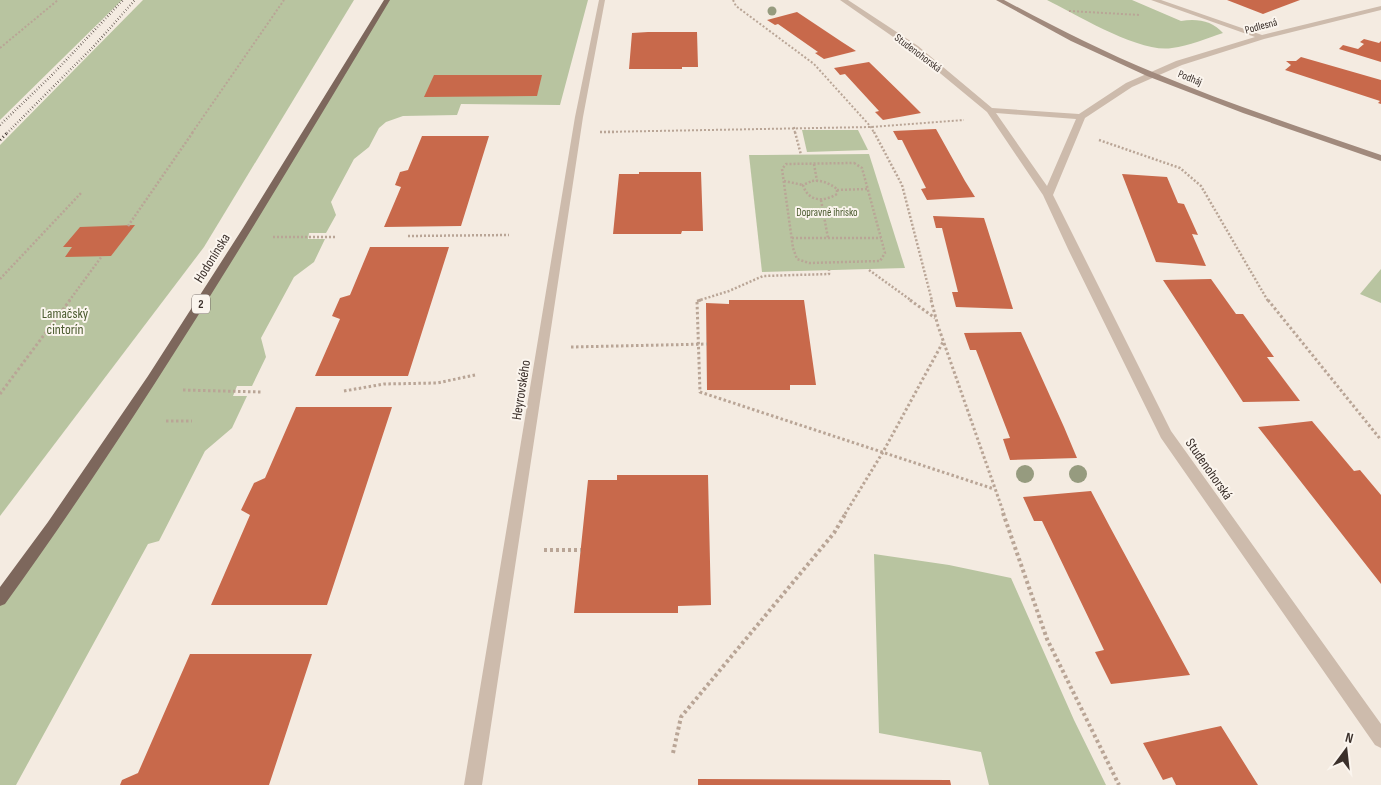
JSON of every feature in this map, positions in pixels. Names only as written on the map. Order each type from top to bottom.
[{"type":"main road","name":"Hodonínska","points":[[0,598],[50,532],[127,419],[200,306],[387,0]]},
{"type":"street","name":"Heyrovského","points":[[472,785],[577,132],[602,0]]},
{"type":"street","name":"Studenohorská","points":[[843,0],[915,48],[990,110],[1048,195],[1166,434],[1381,739]]},
{"type":"street","name":"Podháj","points":[[1000,0],[1064,34],[1203,96],[1381,158]]},
{"type":"street","points":[[1154,0],[1262,37]]},
{"type":"street","name":"Podlesná","points":[[1150,74],[1262,37],[1381,8]]},
{"type":"street","points":[[1048,195],[1081,118],[1129,85],[1150,74]]},
{"type":"street","points":[[990,110],[1081,118]]},
{"type":"path","points":[[0,48],[52,7],[58,0]]},
{"type":"path","points":[[128,226],[284,0]]},
{"type":"path","points":[[733,0],[736,6],[814,64],[871,127],[902,185],[943,342],[1047,639],[1119,785]]},
{"type":"path","points":[[1064,12],[1073,10],[1140,15]]},
{"type":"path","points":[[577,132],[871,127],[964,120]]},
{"type":"path","points":[[794,127],[801,155]]},
{"type":"path","points":[[1099,140],[1180,168],[1201,186],[1272,307],[1381,440]]},
{"type":"path","points":[[786,164],[854,164],[862,168],[885,253],[880,261],[809,263],[797,259],[793,248],[784,181],[782,168],[786,164]]},
{"type":"path","points":[[814,164],[818,181]]},
{"type":"path","points":[[784,181],[803,186]]},
{"type":"path","points":[[803,186],[807,182],[818,181],[831,184],[837,190],[868,189]]},
{"type":"path","points":[[803,186],[804,192],[810,197],[821,200],[832,198],[837,194],[837,190]]},
{"type":"path","points":[[0,279],[81,193]]},
{"type":"path","points":[[821,200],[828,238]]},
{"type":"path","points":[[408,236],[509,235]]},
{"type":"path","points":[[273,237],[335,237]]},
{"type":"path","points":[[792,238],[881,238]]},
{"type":"path","points":[[0,394],[102,256]]},
{"type":"path","points":[[829,270],[829,274],[762,276],[729,291],[697,301],[700,392],[995,489]]},
{"type":"path","points":[[869,270],[936,318]]},
{"type":"path","points":[[672,753],[681,717],[834,533],[883,452],[943,342]]},
{"type":"path","points":[[571,347],[707,344]]},
{"type":"path","points":[[344,391],[384,384],[437,383],[475,375]]},
{"type":"path","points":[[183,390],[261,392]]},
{"type":"path","points":[[166,421],[192,421]]},
{"type":"path","points":[[544,550],[581,550]]},
{"type":"green space","points":[[0,0],[122,0],[0,120]]},
{"type":"green space","name":"Lamačský cintorín","points":[[143,0],[354,0],[204,247],[0,516],[0,145]]},
{"type":"green space","points":[[387,0],[588,0],[560,105],[461,104],[457,115],[403,116],[386,122],[379,128],[369,147],[354,159],[331,202],[336,215],[326,233],[309,233],[308,239],[325,239],[314,262],[294,277],[261,338],[266,357],[252,386],[237,386],[233,396],[247,396],[232,428],[205,451],[159,541],[148,544],[16,785],[0,785],[0,599],[81,487]]},
{"type":"green space","points":[[1047,0],[1132,0],[1181,21],[1199,20],[1210,23],[1223,33],[1185,46],[1172,48],[1143,45],[1108,32]]},
{"type":"green space","points":[[802,130],[858,130],[868,150],[807,152]]},
{"type":"green space","name":"Dopravné ihrisko","points":[[869,154],[905,268],[762,272],[749,155]]},
{"type":"green space","points":[[1381,269],[1381,303],[1360,294]]},
{"type":"green space","points":[[874,554],[949,565],[1011,578],[1074,720],[1106,785],[989,785],[981,752],[879,733]]},
{"type":"building","points":[[1227,0],[1300,0],[1263,14]]},
{"type":"building","points":[[797,12],[856,51],[824,59],[815,53],[818,52],[778,24],[775,25],[767,20]]},
{"type":"building","points":[[697,32],[698,67],[682,67],[682,69],[629,69],[632,33]]},
{"type":"building","points":[[1364,39],[1379,43],[1381,41],[1381,62],[1339,49],[1343,45],[1358,49],[1364,44],[1360,42]]},
{"type":"building","points":[[1301,57],[1381,80],[1381,104],[1378,103],[1380,101],[1285,70],[1291,65],[1286,61],[1296,61]]},
{"type":"building","points":[[869,62],[921,113],[883,120],[875,112],[879,111],[845,74],[840,75],[834,68]]},
{"type":"building","points":[[434,75],[542,75],[537,96],[424,97]]},
{"type":"building","points":[[936,129],[975,197],[927,200],[921,189],[926,188],[902,140],[898,140],[893,131]]},
{"type":"building","points":[[422,136],[489,136],[461,226],[384,227],[401,187],[395,185],[400,172],[408,170]]},
{"type":"building","points":[[639,172],[701,172],[703,231],[682,231],[681,234],[613,234],[619,174],[639,174]]},
{"type":"building","points":[[1122,174],[1167,177],[1178,203],[1184,204],[1198,235],[1192,234],[1206,266],[1156,262]]},
{"type":"building","points":[[933,216],[984,218],[1013,309],[956,307],[952,292],[958,292],[942,228],[936,228]]},
{"type":"building","points":[[135,225],[111,256],[65,257],[72,247],[63,247],[80,227]]},
{"type":"building","points":[[370,247],[449,247],[408,376],[315,376],[340,319],[332,316],[340,298],[350,295]]},
{"type":"building","points":[[1211,279],[1236,314],[1243,314],[1274,357],[1267,357],[1300,401],[1243,402],[1163,280]]},
{"type":"building","points":[[729,300],[804,300],[816,385],[790,385],[790,390],[707,390],[706,303],[729,304]]},
{"type":"building","points":[[1021,332],[1077,458],[1010,460],[1003,439],[1010,438],[976,350],[970,350],[964,333]]},
{"type":"building","points":[[296,407],[392,407],[327,605],[211,605],[250,515],[241,510],[254,483],[265,478]]},
{"type":"building","points":[[1312,421],[1354,471],[1360,470],[1381,495],[1381,584],[1258,427]]},
{"type":"building","points":[[617,475],[708,475],[711,605],[678,606],[678,613],[574,613],[588,480],[617,480]]},
{"type":"building","points":[[1091,491],[1190,675],[1111,684],[1095,652],[1104,650],[1042,521],[1034,521],[1023,497]]},
{"type":"building","points":[[190,654],[312,654],[269,785],[120,785],[122,780],[138,773]]},
{"type":"building","points":[[1221,726],[1258,785],[1176,785],[1172,777],[1163,780],[1143,743]]},
{"type":"building","points":[[698,779],[950,780],[951,785],[698,785]]},
{"type":"railway","points":[[0,125],[51,76],[123,0]]},
{"type":"railway","points":[[0,140],[94,46],[135,0]]}]
